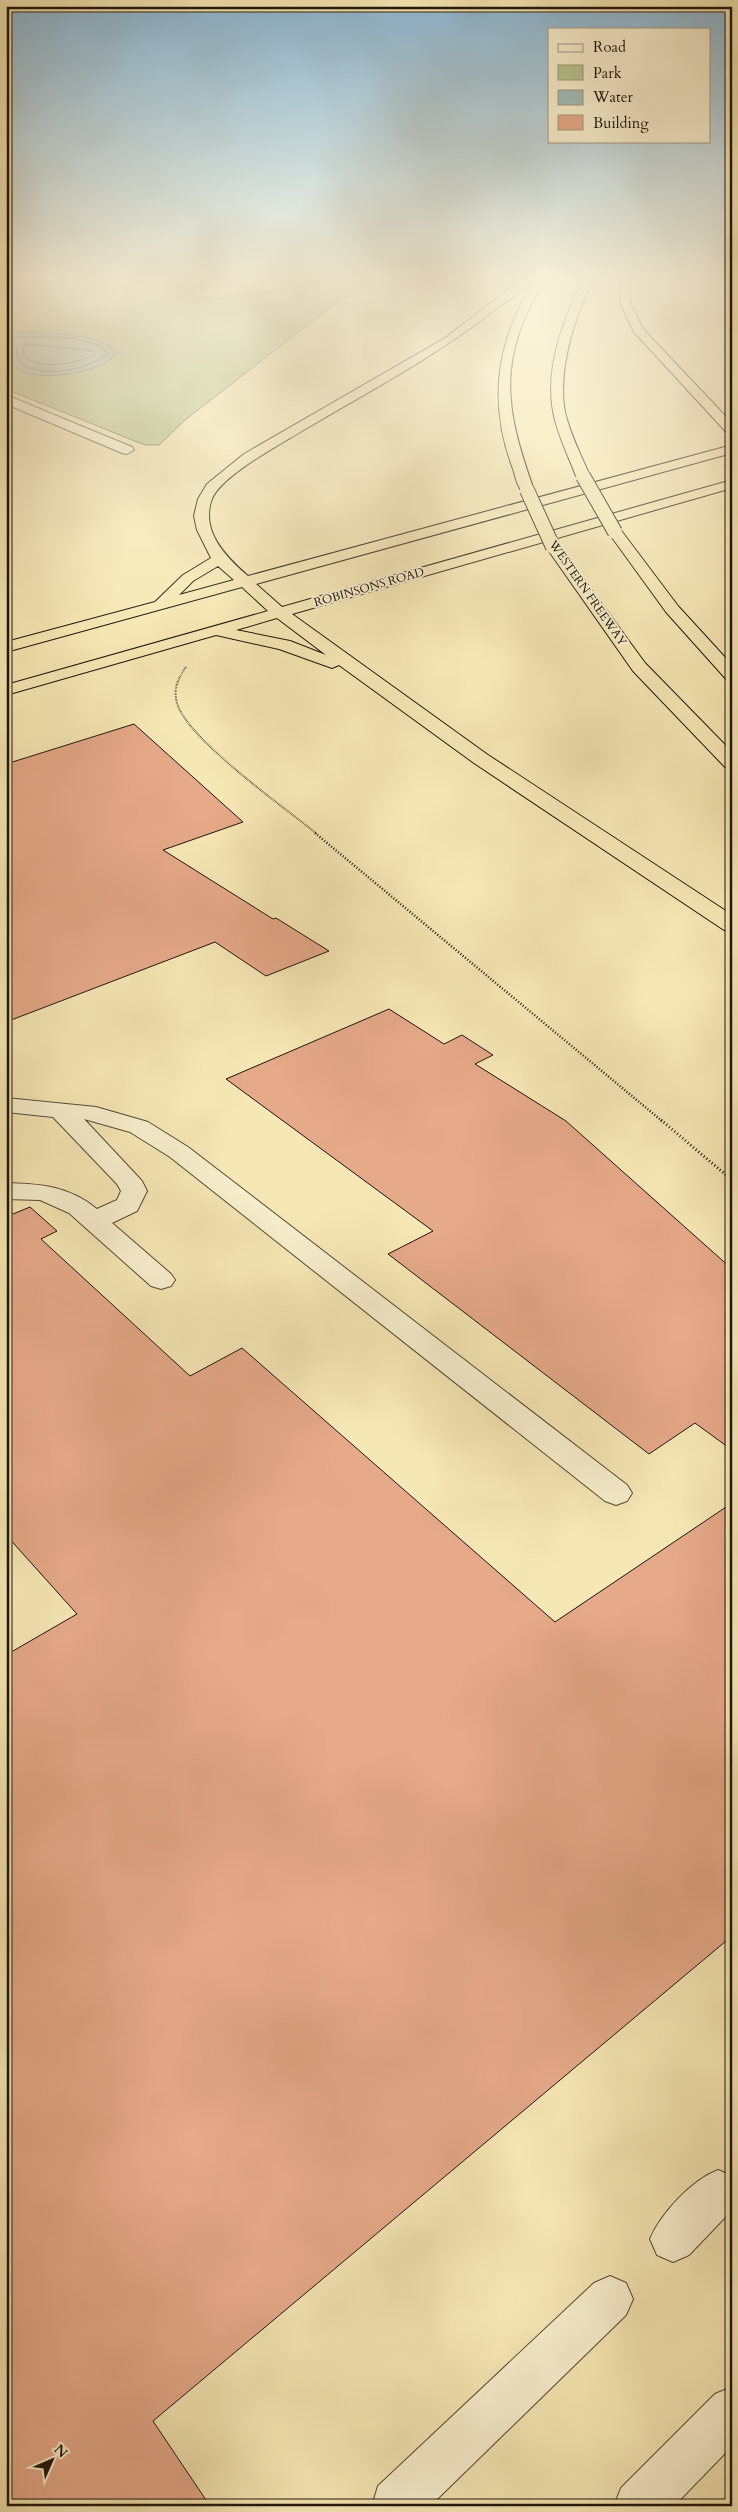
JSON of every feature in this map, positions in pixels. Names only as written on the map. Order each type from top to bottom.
[{"type":"highway","points":[[353,396],[249,457],[212,487],[201,516],[204,530],[219,559],[280,613],[384,690],[481,759],[732,925]]},
{"type":"highway","name":"WESTERN FREEWAY","points":[[505,396],[509,437],[527,490],[553,547],[640,667],[732,763]]},
{"type":"highway","points":[[558,396],[558,403],[583,476],[615,532],[672,609],[732,676]]},
{"type":"highway","points":[[703,396],[726,420],[732,430]]},
{"type":"highway","points":[[6,647],[732,449]]},
{"type":"highway","points":[[651,471],[703,470]]},
{"type":"highway","name":"ROBINSONS ROAD","points":[[6,690],[280,613],[729,477]]},
{"type":"highway","points":[[159,606],[188,578],[219,559]]},
{"type":"highway","points":[[214,632],[240,635],[284,645],[332,664],[384,690]]},
{"type":"street","points":[[6,398],[127,450]]},
{"type":"street","points":[[6,1105],[88,1112],[138,1127],[179,1152],[616,1492]]},
{"type":"street","points":[[61,1110],[129,1181],[134,1191],[128,1205],[94,1221]]},
{"type":"street","points":[[6,1191],[45,1192],[78,1207],[161,1280]]},
{"type":"street","points":[[674,2239],[727,2192]]},
{"type":"street","points":[[396,2505],[610,2299]]},
{"type":"street","points":[[639,2506],[732,2411]]},
{"type":"path","points":[[176,694],[177,706],[184,717],[210,747],[420,918],[732,1180]]},
{"type":"green space","points":[[24,396],[216,396],[185,420],[159,445],[146,445]]},
{"type":"building","points":[[134,724],[243,822],[163,850],[273,919],[276,918],[329,951],[266,976],[215,942],[6,1022],[6,764]]},
{"type":"building","points":[[389,1009],[444,1044],[462,1035],[493,1055],[475,1064],[566,1121],[732,1269],[732,1450],[695,1423],[649,1454],[388,1254],[433,1231],[226,1079]]},
{"type":"building","points":[[6,1207],[13,1214],[30,1207],[57,1231],[41,1239],[190,1376],[242,1348],[555,1622],[732,1503],[732,1936],[153,2421],[210,2506],[6,2506],[6,1655],[77,1614],[6,1535]]}]
